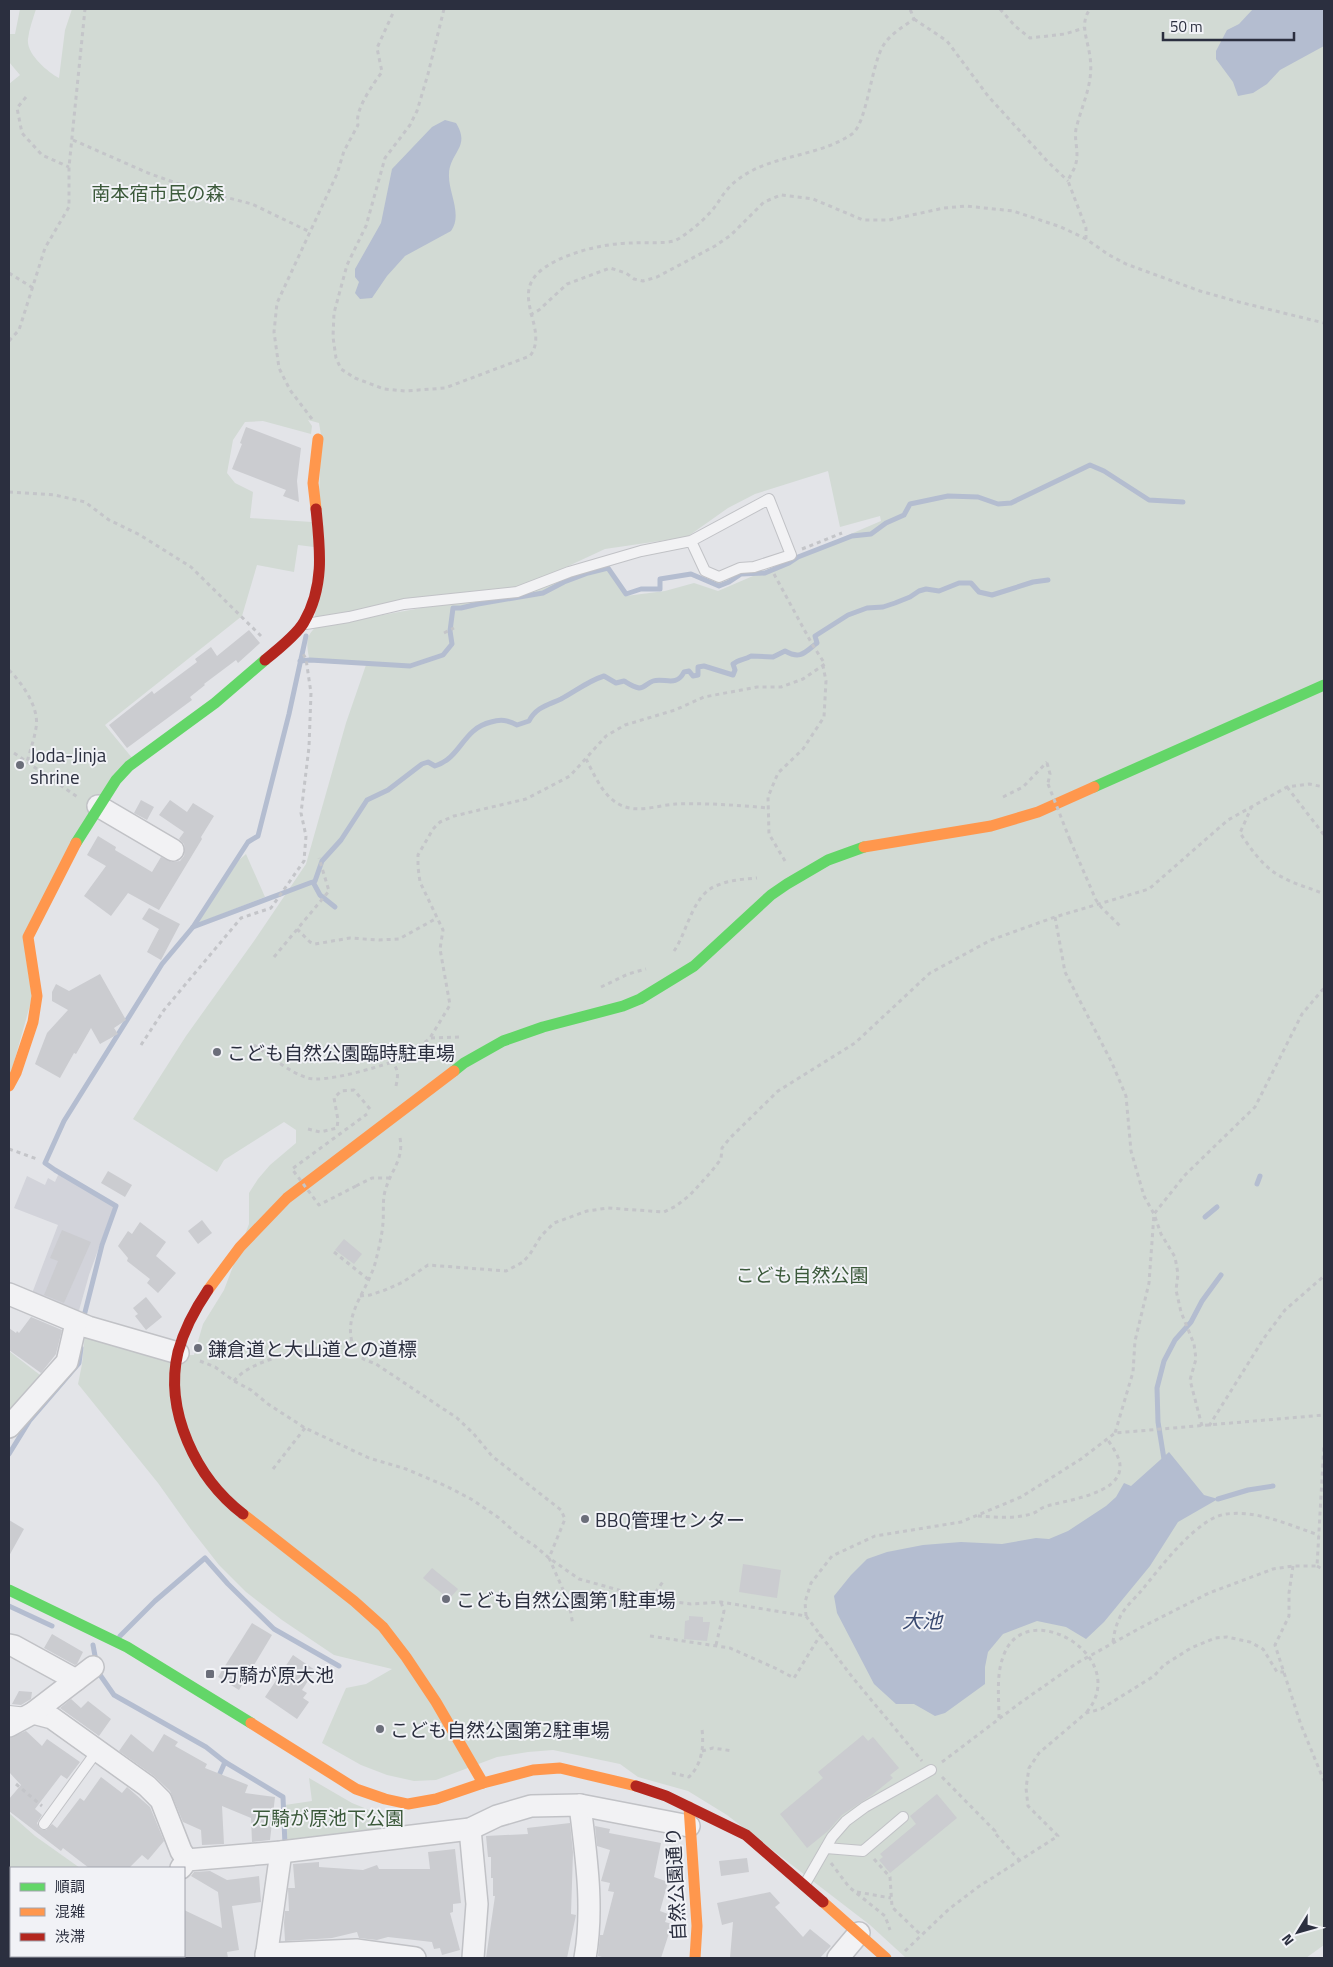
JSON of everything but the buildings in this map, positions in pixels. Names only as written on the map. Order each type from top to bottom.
[{"type":"street","points":[[9,1086],[16,1073],[33,1022],[38,996],[28,937],[82,830],[116,780],[129,766],[215,703],[303,624],[313,602],[320,575],[320,536],[313,483],[318,439]]},
{"type":"street","points":[[483,1783],[436,1702],[383,1627],[354,1600],[230,1504],[210,1482],[193,1454],[180,1422],[175,1389],[178,1353],[193,1314],[220,1272],[240,1247],[287,1198],[464,1063],[503,1041],[542,1027],[622,1006],[658,988],[694,966],[771,895],[804,872],[856,849],[991,826],[1038,812],[1324,685]]},
{"type":"street","points":[[98,806],[173,850]]},
{"type":"street","points":[[9,1294],[82,1325],[178,1353]]},
{"type":"street","points":[[9,1427],[67,1362],[82,1325]]},
{"type":"street","points":[[9,1590],[118,1643],[264,1730],[328,1773],[356,1789],[385,1800],[408,1804],[436,1799],[483,1783],[533,1770],[560,1768],[640,1786],[672,1799],[689,1816]]},
{"type":"street","points":[[9,1646],[14,1646],[76,1680]]},
{"type":"street","points":[[9,1726],[33,1713],[93,1668]]},
{"type":"street","points":[[33,1713],[52,1718],[147,1786],[161,1800],[181,1851],[184,1864],[470,1829],[497,1816],[531,1806],[580,1805],[689,1816],[746,1835],[886,1958]]},
{"type":"street","points":[[580,1805],[590,1884],[585,1958]]},
{"type":"street","name":"自然公園通り","points":[[689,1816],[697,1926],[695,1958]]},
{"type":"street","points":[[470,1829],[477,1904],[473,1958]]},
{"type":"street","points":[[281,1852],[266,1956],[356,1950],[415,1958]]},
{"type":"street","points":[[838,1958],[859,1933]]},
{"type":"lane","points":[[303,624],[404,604],[517,592],[569,572],[641,551],[690,541],[769,499],[791,555],[754,567],[740,568],[718,577],[705,571],[690,541]]},
{"type":"lane","points":[[9,1711],[33,1713]]},
{"type":"lane","points":[[44,1824],[97,1751]]},
{"type":"lane","points":[[805,1885],[832,1837],[846,1821],[865,1807],[933,1769]]},
{"type":"lane","points":[[825,1851],[863,1851],[903,1817]]},
{"type":"path","points":[[9,341],[19,330],[45,248],[69,207],[69,167],[85,9]]},
{"type":"path","points":[[318,439],[316,426],[290,390],[279,368],[274,332],[277,303],[337,174],[344,151],[358,125],[356,118],[372,86],[382,72],[377,48],[393,13],[393,9]]},
{"type":"path","points":[[444,9],[417,110],[410,125],[385,158],[366,226],[347,264],[334,312],[333,337],[336,358],[341,369],[355,378],[384,389],[405,391],[445,388],[530,356],[535,350],[537,341],[530,315],[528,296],[530,282],[546,266],[560,259],[599,246],[675,240],[704,220],[722,196],[742,177],[776,162],[825,147],[853,133],[862,117],[875,66],[882,47],[890,36],[914,19]]},
{"type":"path","points":[[910,9],[914,19],[947,41],[988,96],[1068,181],[1086,228],[1086,239]]},
{"type":"path","points":[[1000,9],[1015,26],[1030,38],[1065,34],[1084,28]]},
{"type":"path","points":[[1068,181],[1076,164],[1076,129],[1087,95],[1091,71],[1084,28],[1085,19],[1090,9]]},
{"type":"path","points":[[26,97],[17,108],[22,132],[42,155],[69,167]]},
{"type":"path","points":[[73,140],[190,188],[252,204],[310,232]]},
{"type":"path","points":[[530,315],[539,310],[567,284],[610,268],[626,272],[634,279],[643,281],[657,277],[715,246],[731,235],[764,202],[781,195],[813,199],[863,220],[889,220],[944,208],[966,206],[1013,211],[1061,227],[1086,239],[1126,264],[1200,290],[1324,323]]},
{"type":"path","points":[[9,273],[33,288]]},
{"type":"path","points":[[9,492],[55,495],[85,502],[110,520],[140,535],[191,567],[276,650]]},
{"type":"path","points":[[791,555],[842,534]]},
{"type":"path","points":[[771,568],[812,644],[825,664],[823,666],[826,681],[824,717],[803,749],[778,773],[768,797],[769,834],[788,867]]},
{"type":"path","points":[[444,633],[454,628]]},
{"type":"path","points":[[141,1045],[164,1010],[241,918],[271,908],[304,860],[306,836],[301,813],[309,747],[310,693],[306,659],[291,635]]},
{"type":"path","points":[[254,1045],[308,1078],[332,1077],[372,1069],[392,1062],[397,1055],[426,1042],[450,1005],[440,950],[443,930],[420,882],[418,856],[433,829],[440,822],[454,816],[526,799],[570,776],[606,736],[625,725],[675,710],[704,697],[757,687],[781,687],[803,679],[823,666]]},
{"type":"path","points":[[9,670],[21,682],[34,711],[37,726],[26,762]]},
{"type":"path","points":[[14,753],[78,797]]},
{"type":"path","points":[[586,759],[598,783],[610,798],[624,807],[640,808],[675,804],[714,804],[768,808]]},
{"type":"path","points":[[1032,778],[1047,762],[1050,774],[1048,784],[1070,840],[1099,905],[1120,926]]},
{"type":"path","points":[[360,1296],[370,1295],[391,1288],[428,1265],[506,1271],[523,1262],[541,1236],[554,1223],[587,1211],[608,1208],[664,1212],[676,1206],[690,1195],[721,1159],[722,1148],[730,1138],[778,1091],[855,1043],[930,973],[991,940],[1055,917],[1149,889],[1228,820],[1287,787],[1309,784],[1324,786]]},
{"type":"path","points":[[1287,787],[1324,835]]},
{"type":"path","points":[[1252,806],[1240,833],[1248,846],[1266,866],[1282,878],[1324,894]]},
{"type":"path","points":[[274,957],[329,891],[319,858]]},
{"type":"path","points":[[779,868],[786,863]]},
{"type":"path","points":[[671,955],[683,936],[698,901],[709,890],[717,885],[764,876]]},
{"type":"path","points":[[1055,917],[1065,972],[1112,1063],[1126,1096],[1131,1151],[1144,1196],[1175,1257],[1178,1274],[1176,1290],[1181,1312],[1194,1344],[1196,1359],[1190,1380],[1202,1426]]},
{"type":"path","points":[[297,929],[310,942],[315,944],[350,938],[378,940],[399,938],[437,918]]},
{"type":"path","points":[[594,990],[628,974],[651,967]]},
{"type":"path","points":[[1116,1433],[1133,1372],[1135,1341],[1149,1283],[1154,1214],[1186,1174],[1255,1107],[1302,1014],[1324,988]]},
{"type":"path","points":[[430,1038],[469,1037]]},
{"type":"path","points":[[392,1062],[397,1067],[398,1076],[395,1089]]},
{"type":"path","points":[[308,1129],[320,1132],[337,1128],[338,1120],[334,1098],[341,1091],[354,1090],[371,1110],[292,1169],[319,1205],[372,1178],[391,1178]]},
{"type":"path","points":[[400,1138],[402,1146],[395,1170],[384,1195],[383,1225],[376,1262],[355,1307],[349,1332],[352,1344],[362,1358],[376,1364],[457,1418],[473,1433],[492,1456],[561,1510],[565,1519],[549,1558],[569,1603],[574,1625]]},
{"type":"path","points":[[9,1149],[37,1159]]},
{"type":"path","points":[[334,1252],[369,1280]]},
{"type":"path","points":[[1209,1426],[1264,1338],[1285,1310],[1324,1276]]},
{"type":"path","points":[[234,1381],[245,1371],[275,1358],[322,1347],[352,1344]]},
{"type":"path","points":[[178,1353],[215,1367],[304,1428],[369,1458],[406,1469],[463,1495],[499,1518],[518,1536],[580,1579],[652,1599],[691,1604],[721,1602],[806,1616]]},
{"type":"path","points":[[1020,1861],[994,1832],[996,1831],[946,1783],[853,1678],[806,1616],[805,1602],[811,1583],[832,1556],[875,1536],[960,1522],[1021,1497],[1082,1459],[1116,1433],[1324,1415]]},
{"type":"path","points":[[273,1469],[304,1428]]},
{"type":"path","points":[[976,1516],[1010,1517],[1033,1514],[1042,1508],[1102,1491],[1112,1485],[1118,1476],[1120,1466],[1117,1455],[1107,1439]]},
{"type":"path","points":[[1317,1566],[1324,1444]]},
{"type":"path","points":[[1113,1643],[1115,1627],[1121,1615],[1170,1555],[1199,1529],[1219,1516],[1250,1513],[1318,1535]]},
{"type":"path","points":[[1293,1566],[1289,1593],[1289,1616],[1275,1645],[1301,1725],[1324,1781]]},
{"type":"path","points":[[933,1769],[999,1718],[1089,1656],[1209,1594],[1273,1569],[1293,1566],[1317,1566],[1324,1570]]},
{"type":"path","points":[[652,1599],[664,1580]]},
{"type":"path","points":[[716,1645],[724,1611],[721,1602]]},
{"type":"path","points":[[902,1954],[949,1909],[1058,1836],[1028,1806],[1026,1788],[1029,1768],[1039,1753],[1094,1704],[1098,1692],[1098,1681],[1089,1656],[1072,1640],[1059,1633],[1029,1631],[1020,1636],[1009,1644],[1003,1656],[1000,1669],[999,1718]]},
{"type":"path","points":[[650,1636],[730,1648],[749,1655],[794,1678],[821,1634]]},
{"type":"path","points":[[1086,1713],[1101,1709],[1154,1676],[1164,1665],[1177,1656],[1215,1638],[1227,1637],[1250,1642],[1263,1649],[1276,1672],[1284,1672]]},
{"type":"path","points":[[672,1799],[672,1773],[689,1777],[697,1769],[704,1745],[702,1729]]},
{"type":"path","points":[[702,1751],[713,1748],[733,1751]]},
{"type":"path","points":[[16,1784],[51,1813]]},
{"type":"path","points":[[865,1849],[890,1877],[892,1907],[921,1936]]},
{"type":"path","points":[[825,1851],[849,1886],[885,1916],[889,1929],[895,1935]]},
{"type":"path","points":[[856,1892],[891,1898]]},
{"type":"path","points":[[902,1942],[908,1948]]},
{"type":"shaded area","points":[[59,1173],[114,1206],[89,1275],[78,1314],[31,1296],[58,1225],[14,1208],[27,1176],[45,1185],[48,1178],[55,1182]]},
{"type":"green space","name":"こども自然公園","points":[[20,9],[36,9],[28,39],[30,51],[39,62],[59,78],[65,30],[72,9],[1324,9],[1324,1945],[1306,1958],[906,1958],[870,1925],[727,1815],[688,1791],[638,1777],[620,1764],[553,1750],[528,1752],[497,1757],[436,1780],[414,1781],[387,1775],[361,1765],[322,1743],[346,1688],[366,1684],[392,1669],[334,1655],[282,1620],[246,1592],[219,1565],[158,1483],[78,1384],[85,1334],[156,1356],[194,1355],[203,1324],[224,1290],[249,1224],[249,1193],[270,1165],[296,1143],[296,1130],[284,1122],[224,1160],[217,1172],[133,1119],[186,1036],[306,864],[346,723],[366,665],[310,662],[307,643],[312,631],[316,627],[460,601],[516,594],[604,563],[626,596],[665,591],[694,583],[718,591],[881,521],[880,516],[840,527],[828,471],[755,494],[728,508],[687,537],[605,549],[519,589],[357,611],[315,619],[321,435],[319,423],[308,420],[312,426],[311,434],[263,421],[245,422],[233,440],[227,473],[235,483],[253,492],[250,518],[312,522],[314,547],[298,545],[294,572],[257,565],[242,616],[105,725],[133,759],[23,936],[32,998],[9,1080],[9,84],[20,75],[9,62],[9,34],[15,34]]},
{"type":"green space","points":[[246,854],[265,897],[196,924],[239,860]]},
{"type":"green space","points":[[9,1351],[40,1375],[9,1412]]},
{"type":"green space","name":"万騎が原池下公園","points":[[309,1778],[352,1803],[379,1814],[380,1835],[287,1843],[285,1805],[312,1801]]},
{"type":"green space","points":[[9,1813],[35,1836],[79,1867],[10,1867],[10,1957],[147,1958],[9,1958]]},
{"type":"water","points":[[1253,9],[1324,9],[1324,46],[1280,70],[1267,84],[1253,93],[1238,96],[1233,82],[1216,59],[1216,51],[1227,30],[1239,24]]},
{"type":"water","points":[[445,120],[456,123],[461,138],[461,144],[450,166],[449,174],[456,218],[451,231],[405,256],[387,276],[372,298],[360,299],[355,293],[359,282],[355,277],[355,269],[381,223],[392,169],[432,127]]},
{"type":"water","name":"大池","points":[[1169,1452],[1204,1495],[1218,1499],[1178,1522],[1150,1566],[1104,1622],[1086,1639],[1066,1627],[1037,1621],[1003,1634],[988,1652],[985,1667],[985,1684],[945,1713],[935,1716],[914,1704],[896,1704],[874,1684],[837,1613],[834,1596],[867,1559],[887,1552],[923,1545],[961,1542],[1002,1544],[1036,1538],[1049,1539],[1068,1531],[1106,1506],[1116,1497],[1124,1483],[1131,1486]]},
{"type":"waterway","points":[[300,661],[410,666],[443,655],[452,644],[450,631],[453,608],[543,593],[564,582],[608,568],[626,594],[641,589],[660,589],[660,579],[691,574],[719,586],[741,574],[765,573],[798,557],[852,536],[871,534],[886,523],[904,515],[910,504],[948,496],[978,497],[998,504],[1011,503],[1090,465],[1104,471],[1149,500],[1183,502]]},
{"type":"waterway","points":[[193,927],[315,881],[322,861],[341,840],[367,800],[388,790],[422,764],[428,762],[435,766],[444,762],[481,726],[501,720],[517,725],[529,721],[535,712],[543,707],[598,678],[604,676],[616,683],[624,681],[639,688],[657,680],[677,680],[684,672],[689,671],[693,676],[698,675],[698,667],[704,666],[733,675],[735,670],[733,664],[738,661],[751,656],[773,657],[785,651],[795,655],[802,654],[817,643],[815,636],[848,615],[867,608],[883,607],[895,603],[919,591],[926,589],[939,591],[959,583],[971,583],[979,592],[992,595],[1033,582],[1048,580]]},
{"type":"waterway","points":[[83,1320],[102,1245],[116,1206],[45,1163],[64,1121],[162,964],[193,927],[248,842],[258,836],[289,714],[306,636]]},
{"type":"waterway","points":[[313,882],[320,895],[335,907]]},
{"type":"waterway","points":[[1257,1184],[1260,1176]]},
{"type":"waterway","points":[[1205,1217],[1217,1207]]},
{"type":"waterway","points":[[1164,1459],[1158,1422],[1157,1388],[1164,1361],[1175,1340],[1191,1322],[1202,1301],[1221,1275]]},
{"type":"waterway","points":[[9,1454],[30,1420],[79,1363],[81,1348]]},
{"type":"waterway","points":[[1218,1499],[1248,1490],[1273,1486]]},
{"type":"waterway","points":[[120,1636],[155,1601],[205,1558],[228,1584],[274,1629],[339,1666]]},
{"type":"waterway","points":[[9,1606],[52,1626]]},
{"type":"waterway","points":[[93,1645],[98,1672],[114,1695],[206,1747],[225,1762],[283,1797],[285,1845]]},
{"type":"waterway","points":[[217,1780],[225,1762]]},
{"type":"traffic: fast","points":[[76,843],[116,780],[129,766],[215,703],[265,660]]},
{"type":"traffic: fast","points":[[1094,787],[1324,685]]},
{"type":"traffic: fast","points":[[454,1071],[464,1063],[503,1041],[543,1027],[623,1006],[640,999],[694,966],[771,895],[787,884],[828,860],[864,847]]},
{"type":"traffic: fast","points":[[9,1590],[127,1647],[251,1723]]},
{"type":"traffic: slow","points":[[316,509],[313,483],[318,439]]},
{"type":"traffic: slow","points":[[864,847],[991,826],[1038,812],[1094,787]]},
{"type":"traffic: slow","points":[[9,1086],[16,1073],[33,1022],[37,996],[28,937],[76,843]]},
{"type":"traffic: slow","points":[[208,1290],[240,1247],[287,1198],[454,1071]]},
{"type":"traffic: slow","points":[[243,1514],[354,1601],[383,1627],[436,1702],[483,1783]]},
{"type":"traffic: slow","points":[[251,1723],[356,1789],[385,1799],[408,1804],[436,1799],[483,1783],[533,1770],[560,1768],[636,1786]]},
{"type":"traffic: slow","points":[[689,1807],[697,1926],[695,1958]]},
{"type":"traffic: slow","points":[[823,1902],[886,1958]]},
{"type":"traffic: jam","points":[[265,660],[297,631],[311,608],[318,581],[319,567],[316,509]]},
{"type":"traffic: jam","points":[[208,1290],[190,1320],[178,1352],[175,1374],[176,1397],[180,1420],[198,1462],[211,1482],[243,1514]]},
{"type":"traffic: jam","points":[[636,1786],[666,1796],[746,1835],[823,1902]]},
{"type":"place","name":"Joda-Jinja shrine","points":[[20,765]]},
{"type":"place","name":"こども自然公園臨時駐車場","points":[[217,1052]]},
{"type":"place","name":"鎌倉道と大山道との道標","points":[[198,1348]]},
{"type":"place","name":"BBQ管理センター","points":[[585,1519]]},
{"type":"place","name":"こども自然公園第1駐車場","points":[[446,1599]]},
{"type":"place","name":"万騎が原大池","points":[[210,1674]]},
{"type":"place","name":"こども自然公園第2駐車場","points":[[380,1729]]},
{"type":"park label","name":"南本宿市民の森","points":[[158,192]]}]
